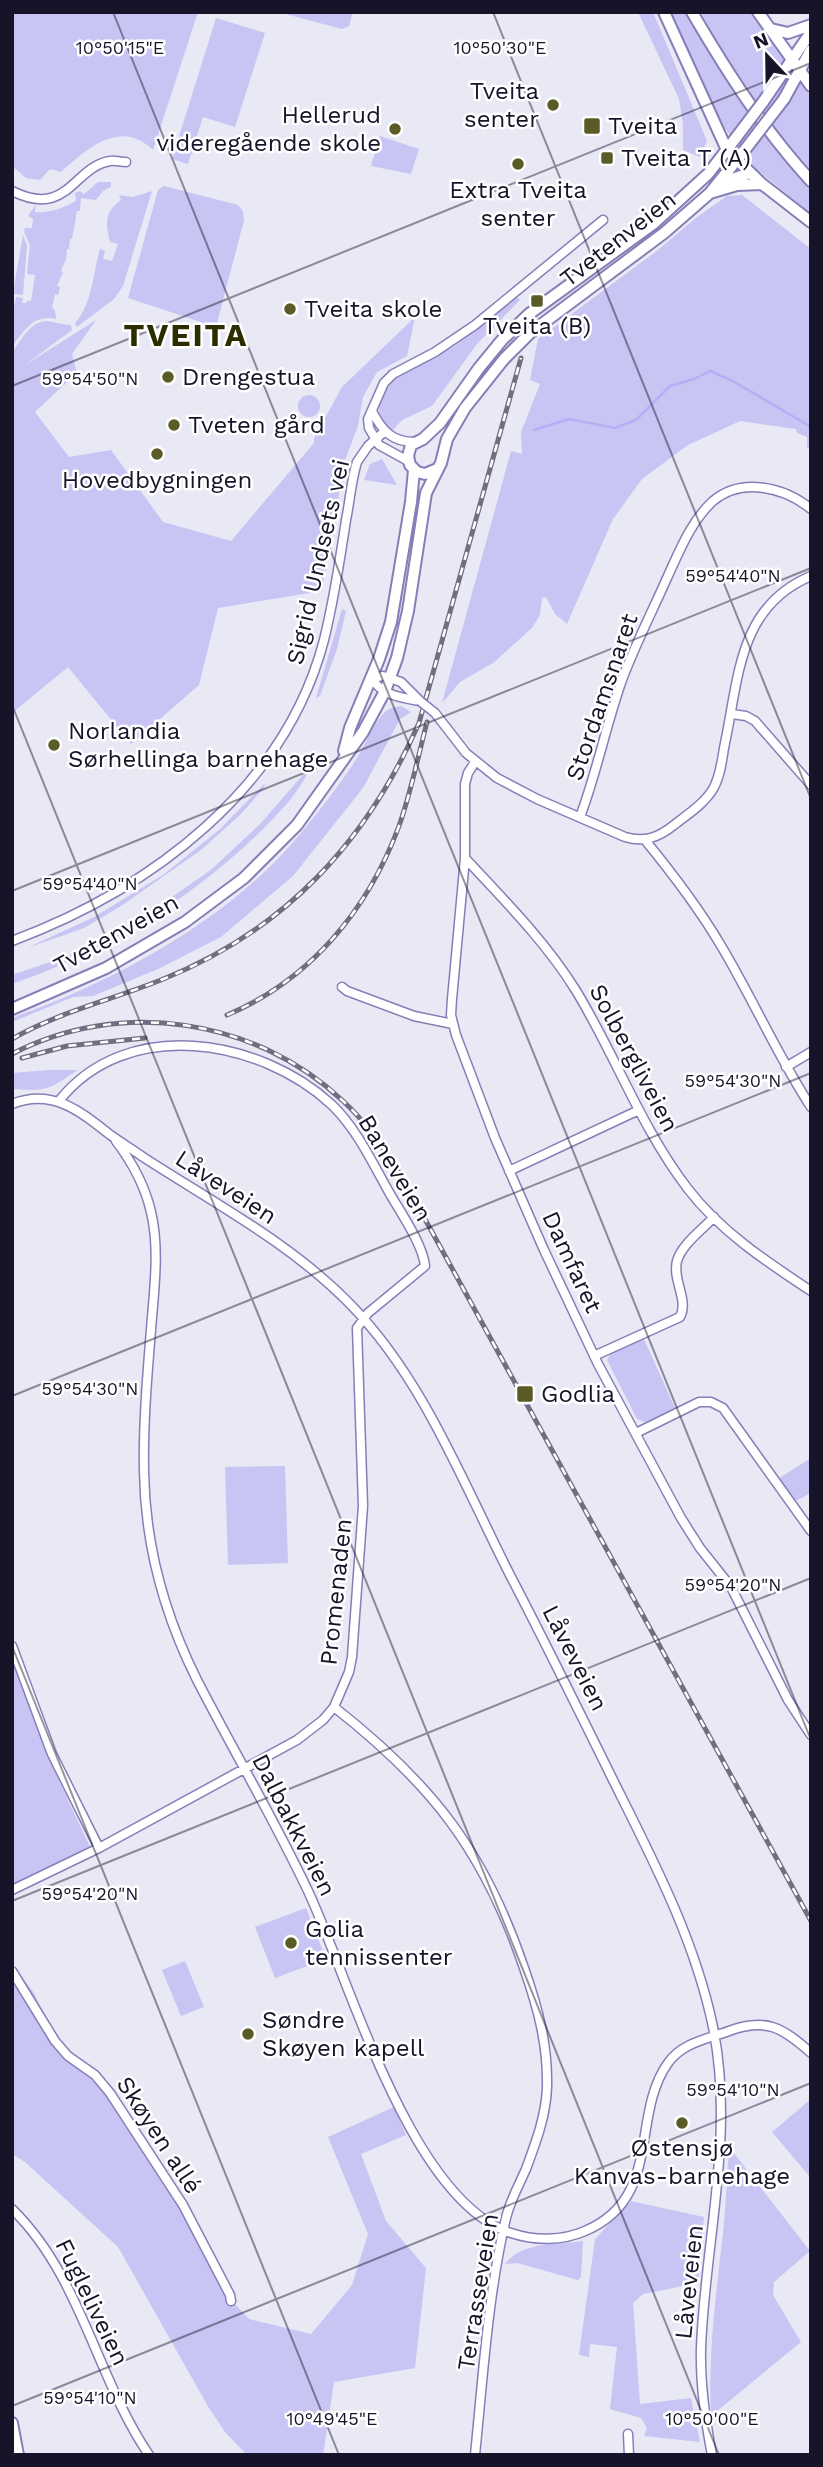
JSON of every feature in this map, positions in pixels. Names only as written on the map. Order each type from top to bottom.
[{"type":"main road","points":[[664,12],[727,150],[762,184],[811,222]]},
{"type":"main road","points":[[758,12],[771,29],[789,64],[798,76],[811,86]]},
{"type":"main road","points":[[695,16],[760,118],[811,181]]},
{"type":"main road","points":[[771,29],[788,33],[811,25]]},
{"type":"main road","name":"Tvetenveien","points":[[342,758],[351,728],[372,678],[394,606],[414,487],[408,450],[440,423],[479,368],[529,314],[653,224],[702,180],[727,150],[811,32]]},
{"type":"main road","name":"Tvetenveien","points":[[12,1009],[83,980],[126,958],[185,922],[226,892],[272,852],[297,825],[363,732],[390,678],[411,598],[424,503],[441,463],[442,452],[465,408],[522,341],[549,318],[643,250],[714,189],[774,113],[811,50]]},
{"type":"main road","points":[[714,189],[750,173]]},
{"type":"main road","points":[[714,189],[762,184]]},
{"type":"main road","points":[[419,440],[435,442],[442,452]]},
{"type":"main road","points":[[411,466],[425,474],[437,469]]},
{"type":"main road","points":[[12,2423],[18,2455]]},
{"type":"street","points":[[12,191],[31,197],[51,197],[69,189],[92,169],[110,161],[126,162]]},
{"type":"street","points":[[411,466],[379,445],[369,428],[368,419],[377,393],[389,377],[470,329],[603,220]]},
{"type":"street","points":[[372,411],[384,432],[396,439],[419,440]]},
{"type":"street","name":"Sigrid Undsets vei","points":[[12,941],[90,907],[156,866],[219,815],[265,762],[302,701],[319,656],[333,598],[355,471],[362,453],[384,432]]},
{"type":"street","name":"Stordamsnaret","points":[[580,817],[623,678],[652,608],[694,524],[714,500],[733,490],[754,486],[777,491],[811,509]]},
{"type":"street","points":[[372,678],[390,678],[401,682],[435,713],[475,762],[517,790],[625,837],[645,840],[668,830],[701,804],[712,791],[732,714],[744,649],[754,625],[773,600],[788,588],[811,576]]},
{"type":"street","points":[[372,678],[378,688],[384,691],[416,698]]},
{"type":"street","points":[[732,714],[746,716],[760,725],[811,785]]},
{"type":"street","name":"Damfaret","points":[[475,762],[468,773],[466,784],[466,858],[452,999],[453,1024],[509,1171],[594,1356],[691,1536],[730,1587],[788,1700],[811,1735]]},
{"type":"street","points":[[645,840],[676,878],[720,943],[811,1107]]},
{"type":"street","name":"Solbergliveien","points":[[466,858],[555,959],[586,1008],[666,1158],[688,1189],[748,1247],[811,1291]]},
{"type":"street","points":[[342,987],[414,1016],[453,1024]]},
{"type":"street","name":"Baneveien","points":[[59,1101],[73,1084],[94,1069],[129,1055],[162,1047],[200,1046],[244,1054],[282,1069],[299,1080],[334,1107],[354,1133],[392,1197],[424,1260],[423,1269],[363,1318]]},
{"type":"street","points":[[786,1066],[811,1052]]},
{"type":"street","name":"Låveveien","points":[[12,1104],[17,1101],[59,1101],[80,1110],[112,1136],[295,1255],[363,1318],[397,1361],[424,1405],[584,1718],[670,1899],[697,1968],[715,2036],[720,2092],[718,2191],[701,2351],[704,2406],[712,2455]]},
{"type":"street","points":[[509,1171],[639,1110]]},
{"type":"street","name":"Dalbakkveien","points":[[112,1136],[135,1169],[146,1194],[155,1237],[144,1468],[147,1520],[165,1605],[180,1646],[308,1892],[391,2090],[414,2134],[452,2190],[476,2214],[504,2230],[535,2239],[556,2238],[588,2230],[622,2202],[635,2180],[653,2098],[663,2071],[681,2049],[742,2026],[765,2024],[790,2036],[811,2053]]},
{"type":"street","points":[[594,1356],[680,1317],[683,1308],[677,1281],[677,1263],[688,1245],[714,1217]]},
{"type":"street","name":"Promenaden","points":[[12,1890],[99,1848],[298,1740],[323,1720],[334,1707],[349,1672],[352,1657],[362,1544],[364,1466],[357,1334],[363,1318]]},
{"type":"street","points":[[636,1433],[699,1402],[711,1402],[723,1408],[811,1531]]},
{"type":"street","points":[[12,1646],[52,1754],[99,1848]]},
{"type":"street","name":"Terrasseveien","points":[[334,1707],[393,1756],[436,1802],[483,1870],[502,1908],[534,1996],[545,2042],[545,2108],[540,2129],[509,2207],[495,2273],[475,2455]]},
{"type":"street","name":"Skøyen allé","points":[[12,1971],[54,2041],[68,2056],[94,2074],[110,2093],[183,2205],[231,2301]]},
{"type":"street","name":"Fugleliveien","points":[[12,2209],[39,2238],[57,2264],[121,2407],[149,2455]]},
{"type":"street","points":[[628,2434],[629,2455]]},
{"type":"shaded area","points":[[12,12],[198,12],[153,150],[141,141],[116,137],[93,146],[61,172],[50,169],[40,180],[26,178],[12,166]]},
{"type":"shaded area","points":[[278,12],[353,12],[349,26],[342,29]]},
{"type":"shaded area","points":[[638,12],[653,12],[707,141],[700,157],[683,150],[679,99]]},
{"type":"shaded area","points":[[670,12],[686,12],[733,90],[764,134],[811,189],[811,214],[749,163],[746,154],[717,119]]},
{"type":"shaded area","points":[[701,12],[751,12],[811,97],[811,170],[751,94],[724,54]]},
{"type":"shaded area","points":[[216,18],[265,33],[235,127],[203,117],[188,164],[172,159]]},
{"type":"shaded area","points":[[380,136],[419,149],[411,174],[371,166]]},
{"type":"shaded area","points":[[98,182],[111,182],[111,187],[103,191],[96,200],[81,198],[80,211],[77,211],[72,239],[57,286],[60,287],[58,295],[55,294],[52,308],[55,310],[56,319],[35,321],[12,347],[12,317],[16,297],[23,298],[22,303],[31,301],[35,275],[27,274],[30,245],[24,232],[25,228],[32,228],[33,219],[28,216],[36,204],[35,212],[57,210],[71,204],[76,201],[75,193],[80,191],[84,194]]},
{"type":"shaded area","points":[[164,186],[238,205],[243,211],[244,220],[216,327],[128,298],[158,190]]},
{"type":"shaded area","points":[[152,191],[123,286],[114,299],[77,327],[75,323],[89,298],[100,249],[105,251],[103,259],[112,261],[118,244],[110,242],[107,229],[109,213],[121,200],[119,195],[133,197]]},
{"type":"shaded area","points":[[742,195],[811,249],[811,449],[807,447],[807,437],[797,433],[796,429],[740,421],[688,445],[642,479],[613,519],[567,624],[555,614],[546,597],[542,598],[540,615],[532,628],[493,663],[460,682],[442,703],[511,451],[522,454],[521,432],[540,384],[530,380],[538,339],[658,250],[697,217],[727,196]]},
{"type":"shaded area","points":[[23,235],[27,246],[23,295],[14,294],[14,287]]},
{"type":"shaded area","points":[[517,297],[520,300],[477,344],[432,406],[402,420],[392,431],[381,418],[379,411],[382,397],[397,378],[455,346]]},
{"type":"shaded area","points":[[415,317],[407,356],[377,372],[363,397],[358,426],[345,460],[322,591],[218,608],[199,685],[131,744],[68,667],[12,713],[12,352],[31,328],[47,321],[71,325],[72,330],[25,365],[96,320],[72,354],[76,370],[35,412],[69,457],[111,450],[163,522],[231,541],[314,443],[314,438],[342,387]]},
{"type":"shaded area","points":[[309,395],[319,402],[320,406],[313,416],[309,417],[299,410],[298,406],[305,396]]},
{"type":"shaded area","points":[[382,459],[397,485],[364,480],[370,464]]},
{"type":"shaded area","points":[[342,609],[346,611],[337,649],[320,696],[316,698]]},
{"type":"shaded area","points":[[401,706],[411,712],[400,719],[363,788],[293,876],[221,937],[158,969],[93,996],[73,997],[12,1022],[17,1016],[95,984],[133,964],[207,918],[241,892],[273,864],[315,816],[349,770],[382,715]]},
{"type":"shaded area","points":[[308,769],[295,794],[264,828],[178,900],[147,920],[81,956],[12,984],[12,975],[100,945],[115,937],[212,869],[260,824]]},
{"type":"shaded area","points":[[265,783],[264,788],[241,814],[201,850],[121,906],[84,928],[27,948],[94,917],[163,875],[219,830]]},
{"type":"shaded area","points":[[78,1070],[48,1088],[12,1089],[12,1073]]},
{"type":"shaded area","points":[[643,1337],[675,1408],[647,1423],[637,1419],[607,1360],[611,1353]]},
{"type":"shaded area","points":[[811,1458],[811,1493],[790,1504],[773,1482]]},
{"type":"shaded area","points":[[285,1466],[288,1563],[228,1565],[225,1467]]},
{"type":"shaded area","points":[[12,1659],[48,1757],[90,1847],[12,1887]]},
{"type":"shaded area","name":"Golia tennissenter","points":[[306,1908],[326,1959],[275,1978],[255,1927]]},
{"type":"shaded area","points":[[185,1961],[204,2007],[181,2016],[162,1970]]},
{"type":"shaded area","points":[[12,1964],[34,1993],[62,2050],[96,2075],[164,2176],[231,2300],[249,2319],[311,2334],[352,2285],[368,2234],[328,2137],[394,2107],[406,2135],[361,2154],[386,2221],[426,2268],[415,2368],[334,2382],[323,2455],[247,2455],[225,2432],[209,2408],[118,2247],[25,2162],[12,2154]]},
{"type":"shaded area","points":[[811,2099],[811,2178],[772,2132]]},
{"type":"shaded area","points":[[729,2147],[810,2251],[774,2282],[773,2295],[801,2342],[711,2416],[715,2301]]},
{"type":"shaded area","points":[[631,2201],[704,2217],[698,2283],[643,2294],[633,2303],[640,2404],[691,2398],[700,2442],[644,2436],[647,2428],[641,2418],[610,2409],[617,2347],[590,2344],[589,2357],[579,2355],[595,2239]]},
{"type":"shaded area","points":[[583,2241],[581,2277],[578,2280],[517,2263],[505,2264],[521,2251],[530,2248]]},
{"type":"waterway","points":[[534,430],[569,419],[615,428],[636,420],[670,386],[710,371],[733,381],[811,427]]},
{"type":"railway","points":[[12,1039],[48,1021],[161,980],[205,960],[246,936],[283,909],[347,844],[374,807],[419,723],[521,358]]},
{"type":"railway","points":[[227,1015],[285,983],[310,962],[353,913],[371,886],[399,826],[427,722]]},
{"type":"railway","points":[[12,1054],[54,1037],[97,1026],[141,1022],[185,1025],[228,1035],[269,1051],[308,1073],[361,1119],[404,1181],[811,1921]]},
{"type":"railway","points":[[22,1058],[67,1046],[145,1038]]},
{"type":"place","name":"Tveita senter","points":[[553,105]]},
{"type":"place","name":"Tveita","points":[[592,126]]},
{"type":"place","name":"Hellerud videregående skole","points":[[395,129]]},
{"type":"place","name":"Tveita T (A)","points":[[607,158]]},
{"type":"place","name":"Extra Tveita senter","points":[[518,164]]},
{"type":"place","name":"Tveita (B)","points":[[537,301]]},
{"type":"place","name":"Tveita skole","points":[[290,309]]},
{"type":"place","name":"Drengestua","points":[[168,377]]},
{"type":"place","name":"Tveten gård","points":[[174,425]]},
{"type":"place","name":"Hovedbygningen","points":[[157,454]]},
{"type":"place","name":"Norlandia Sørhellinga barnehage","points":[[54,745]]},
{"type":"place","name":"Godlia","points":[[525,1394]]},
{"type":"place","name":"Golia tennissenter","points":[[291,1943]]},
{"type":"place","name":"Søndre Skøyen kapell","points":[[248,2034]]},
{"type":"place","name":"Østensjø Kanvas-barnehage","points":[[682,2123]]},
{"type":"district","name":"TVEITA","points":[[186,335]]}]
